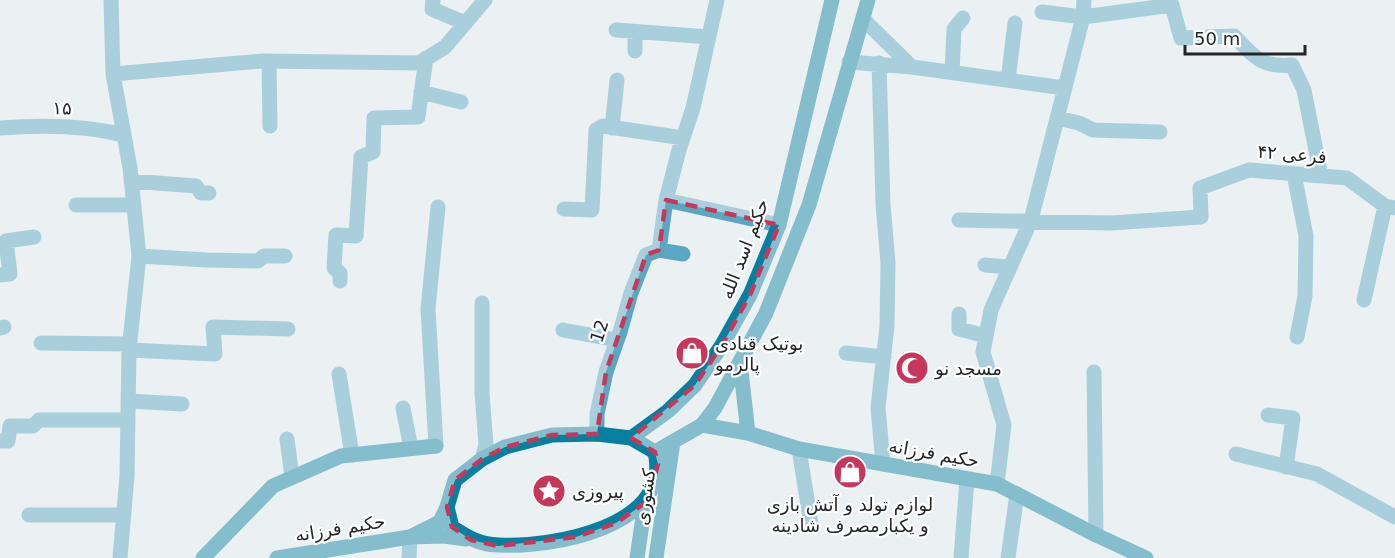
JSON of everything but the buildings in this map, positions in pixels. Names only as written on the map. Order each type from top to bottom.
[{"type":"main road","name":"حکیم اسد الله","points":[[631,438],[668,411],[695,385],[722,345],[750,295],[779,225],[832,0]]},
{"type":"main road","points":[[410,537],[440,522],[455,480],[482,459],[505,447],[552,435],[597,434],[631,438],[655,452],[702,425],[715,408],[766,313],[809,205],[868,0]]},
{"type":"main road","points":[[740,362],[748,433]]},
{"type":"main road","name":"حکیم فرزانه","points":[[702,425],[748,433],[799,449],[997,484],[1146,558]]},
{"type":"main road","name":"کشوری","points":[[656,558],[673,442]]},
{"type":"main road","points":[[203,558],[273,486],[341,456],[436,446]]},
{"type":"main road","name":"کشوری","points":[[637,558],[645,502],[657,471],[655,452]]},
{"type":"main road","points":[[410,537],[444,536],[498,546],[536,543],[576,537],[616,523],[645,502]]},
{"type":"main road","points":[[447,507],[452,527],[471,540]]},
{"type":"main road","name":"حکیم فرزانه","points":[[276,558],[410,537]]},
{"type":"street","points":[[111,0],[113,74],[131,181],[139,256],[130,347],[127,476],[120,558]]},
{"type":"street","points":[[433,0],[432,9],[465,23]]},
{"type":"street","points":[[113,74],[269,61],[419,63],[445,47],[485,0]]},
{"type":"street","points":[[683,254],[659,250],[666,200],[693,108],[717,0]]},
{"type":"street","points":[[997,484],[1004,425],[984,352],[986,336],[991,310],[1008,267],[1031,220],[1083,17],[1084,0]]},
{"type":"street","points":[[1041,12],[1064,7],[1083,17],[1172,2],[1181,38],[1234,36],[1258,61],[1278,67],[1292,65],[1304,90],[1321,176]]},
{"type":"street","points":[[952,72],[954,29],[963,18]]},
{"type":"street","points":[[863,19],[912,67]]},
{"type":"street","points":[[1008,80],[1015,23]]},
{"type":"street","points":[[615,30],[709,38]]},
{"type":"street","points":[[635,51],[636,32]]},
{"type":"street","points":[[340,281],[340,273],[334,268],[336,235],[356,236],[361,157],[373,152],[374,118],[418,117],[426,58]]},
{"type":"street","points":[[269,61],[270,126]]},
{"type":"street","points":[[849,62],[879,63],[1064,88]]},
{"type":"street","points":[[879,63],[883,204],[888,263],[888,326],[878,408],[883,464]]},
{"type":"street","points":[[612,128],[617,80]]},
{"type":"street","points":[[421,92],[461,102]]},
{"type":"street","points":[[1057,118],[1079,123],[1093,130],[1160,132]]},
{"type":"street","name":"۱۵","points":[[0,128],[23,126],[93,128],[123,135]]},
{"type":"street","points":[[564,209],[592,210],[596,130],[603,126],[683,138]]},
{"type":"street","name":"فرعی ۴۲","points":[[1031,220],[1111,223],[1202,217],[1200,188],[1249,170],[1347,178],[1390,207]]},
{"type":"street","points":[[1294,174],[1306,236],[1305,296],[1297,337]]},
{"type":"street","points":[[131,181],[196,186],[201,193],[209,193]]},
{"type":"street","points":[[666,200],[779,225]]},
{"type":"street","points":[[76,205],[134,205]]},
{"type":"street","points":[[436,446],[428,309],[438,207]]},
{"type":"street","points":[[1364,300],[1390,207]]},
{"type":"street","points":[[959,220],[1031,220]]},
{"type":"street","points":[[0,275],[10,274],[6,241],[34,237]]},
{"type":"street","name":"12","points":[[597,434],[597,414],[606,372],[631,292],[646,255],[659,250]]},
{"type":"street","points":[[139,256],[258,261],[264,256],[285,256]]},
{"type":"street","points":[[985,265],[1008,267]]},
{"type":"street","points":[[482,303],[482,393],[486,445],[482,459]]},
{"type":"street","points":[[959,314],[958,329],[986,336]]},
{"type":"street","points":[[41,343],[215,354],[213,327],[288,329]]},
{"type":"street","points":[[563,330],[617,340]]},
{"type":"street","points":[[846,353],[884,357]]},
{"type":"street","points":[[1094,372],[1096,535]]},
{"type":"street","points":[[339,374],[352,455]]},
{"type":"street","points":[[128,401],[182,404]]},
{"type":"street","points":[[404,408],[411,448]]},
{"type":"street","points":[[1268,415],[1293,418],[1286,467]]},
{"type":"street","points":[[0,441],[8,441],[10,426],[33,426],[39,420],[128,420]]},
{"type":"street","points":[[287,439],[292,477]]},
{"type":"street","points":[[799,449],[811,524]]},
{"type":"street","points":[[1236,454],[1317,474],[1395,516]]},
{"type":"street","points":[[961,558],[967,479]]},
{"type":"street","points":[[1008,558],[1017,494]]},
{"type":"street","points":[[29,516],[124,515]]},
{"type":"street","points":[[409,558],[410,537]]},
{"type":"highlighted area","points":[[666,200],[779,225],[750,295],[722,345],[695,385],[631,438],[655,452],[658,464],[645,503],[616,523],[576,537],[498,546],[471,540],[452,527],[447,507],[455,480],[482,459],[505,447],[552,435],[597,434],[606,372],[646,255],[659,250]]},
{"type":"place","name":"بوتیک قنادی پالرمو","points":[[692,353]]},
{"type":"place","name":"مسجد نو","points":[[912,368]]},
{"type":"place","name":"لوازم تولد و آتش بازی و یکبارمصرف شادینه","points":[[850,472]]},
{"type":"place","name":"پیروزی","points":[[549,491]]}]
